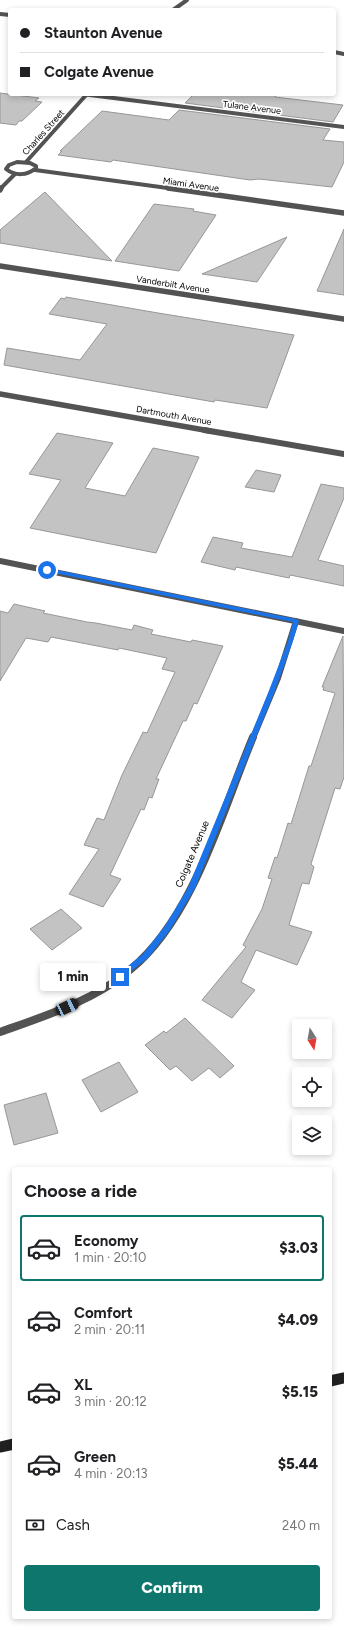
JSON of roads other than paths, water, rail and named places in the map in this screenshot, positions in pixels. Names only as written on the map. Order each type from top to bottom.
[{"type":"main road","points":[[332,1381],[344,1378]]},
{"type":"main road","points":[[0,1446],[12,1444]]},
{"type":"street","points":[[176,8],[187,0]]},
{"type":"street","name":"Charles Street","points":[[26,162],[85,96]]},
{"type":"street","name":"Tulane Avenue","points":[[103,96],[344,127]]},
{"type":"street","points":[[0,166],[7,167],[12,163],[26,162],[36,166],[35,170],[24,174],[15,174],[7,170],[7,167]]},
{"type":"street","name":"Miami Avenue","points":[[35,170],[344,213]]},
{"type":"street","points":[[0,190],[15,174]]},
{"type":"street","name":"Vanderbilt Avenue","points":[[0,266],[344,319]]},
{"type":"street","name":"Dartmouth Avenue","points":[[0,394],[344,454]]},
{"type":"street","points":[[0,561],[344,631]]},
{"type":"street","name":"Colgate Avenue","points":[[0,1032],[55,1012],[91,996],[120,977],[146,956],[168,928],[191,888],[271,693],[291,641],[296,621]]}]
